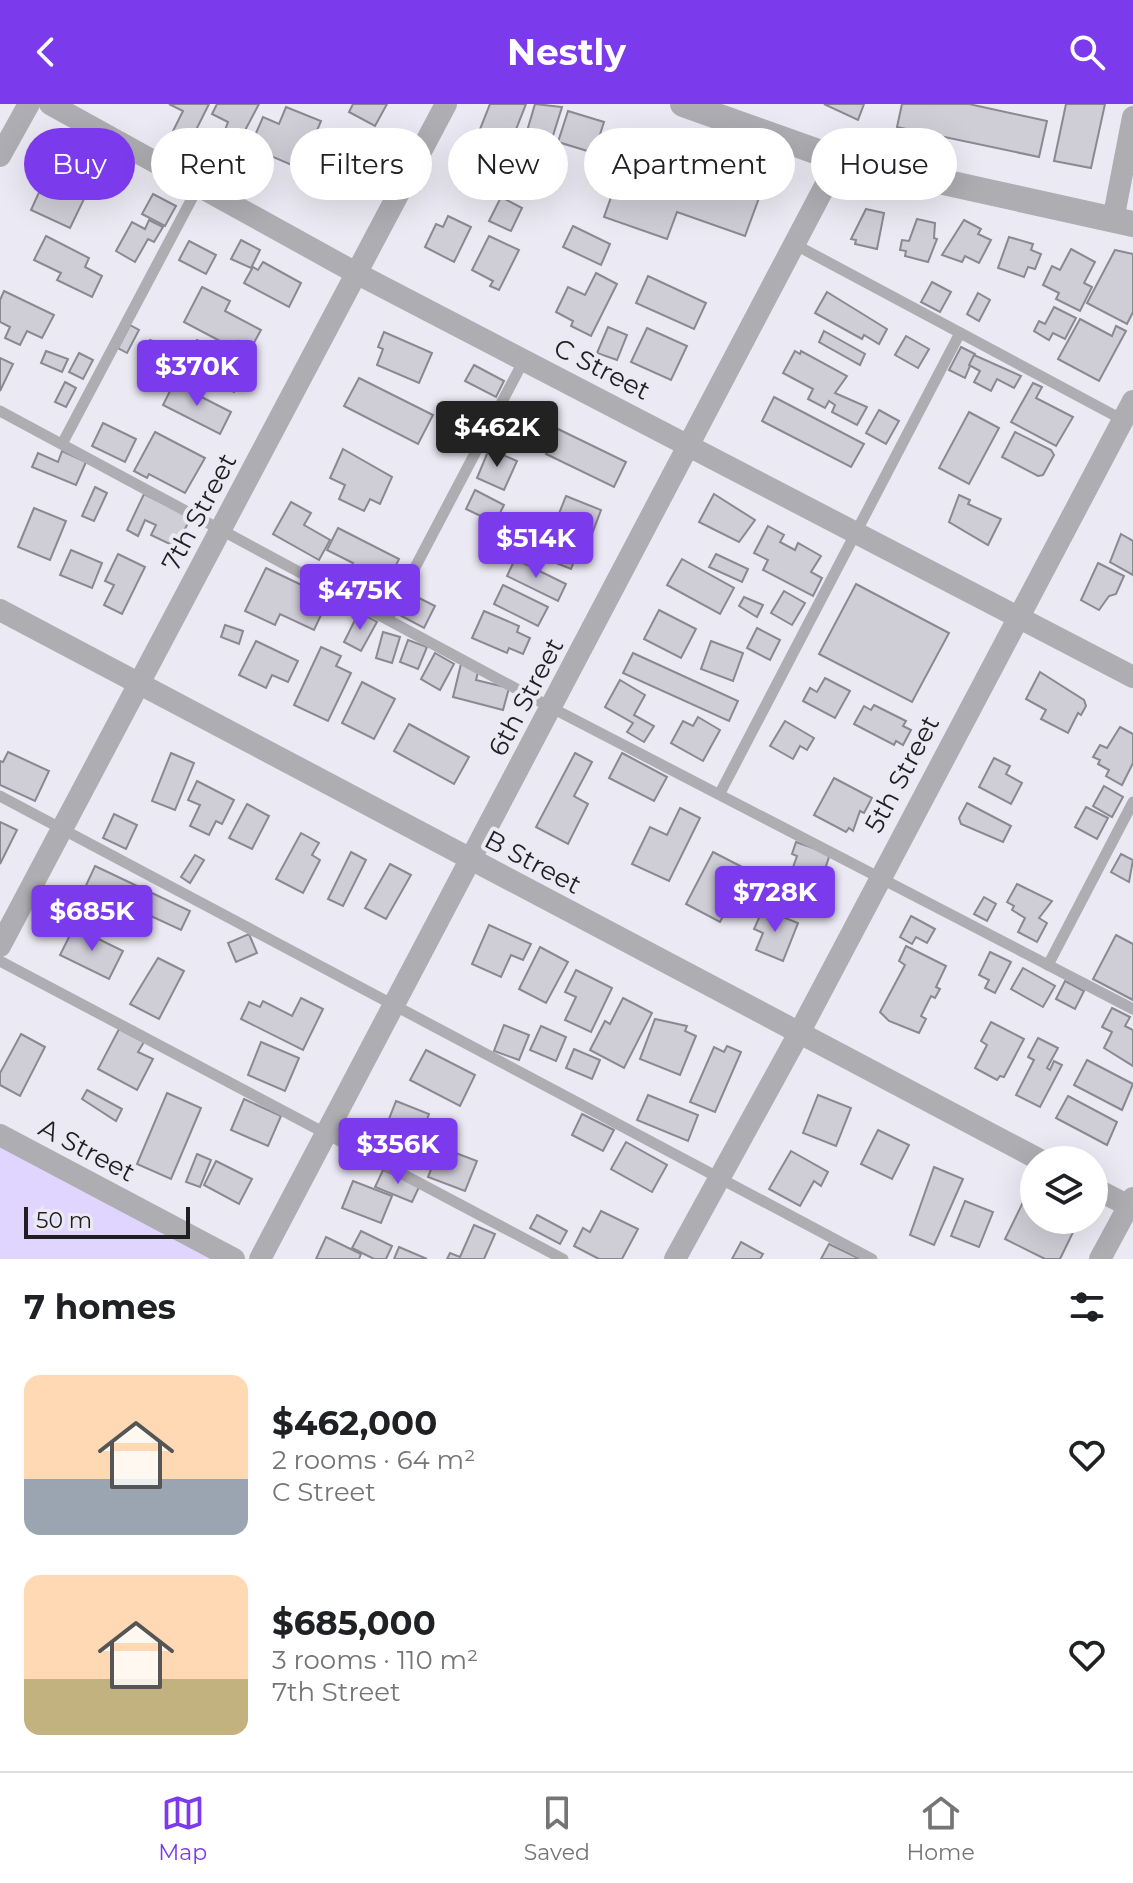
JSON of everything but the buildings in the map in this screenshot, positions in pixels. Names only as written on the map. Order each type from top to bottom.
[{"type":"street","points":[[0,156],[29,104]]},
{"type":"street","name":"C Street","points":[[50,104],[151,161]]},
{"type":"street","name":"7th Street","points":[[0,946],[446,104]]},
{"type":"street","points":[[683,104],[811,149]]},
{"type":"street","points":[[957,185],[1123,222],[1133,117]]},
{"type":"street","name":"C Street","points":[[222,200],[356,273],[1133,677]]},
{"type":"street","name":"6th Street","points":[[260,1259],[817,200]]},
{"type":"street","name":"5th Street","points":[[675,1259],[798,1035],[1128,410]]},
{"type":"street","name":"B Street","points":[[0,610],[798,1035],[1020,1150]]},
{"type":"street","name":"A Street","points":[[0,1135],[234,1259]]},
{"type":"street","points":[[1100,1259],[1132,1204],[1108,1194]]},
{"type":"lane","points":[[62,444],[191,200]]},
{"type":"lane","points":[[794,244],[960,333],[1128,410]]},
{"type":"lane","points":[[720,793],[960,333]]},
{"type":"lane","points":[[389,617],[524,360]]},
{"type":"lane","points":[[0,411],[389,617],[552,708],[1133,1009]]},
{"type":"lane","points":[[0,796],[872,1259]]},
{"type":"lane","points":[[1048,965],[1133,802]]},
{"type":"lane","points":[[0,961],[563,1259]]},
{"type":"shaded area","points":[[0,1135],[234,1259],[0,1259]]}]
